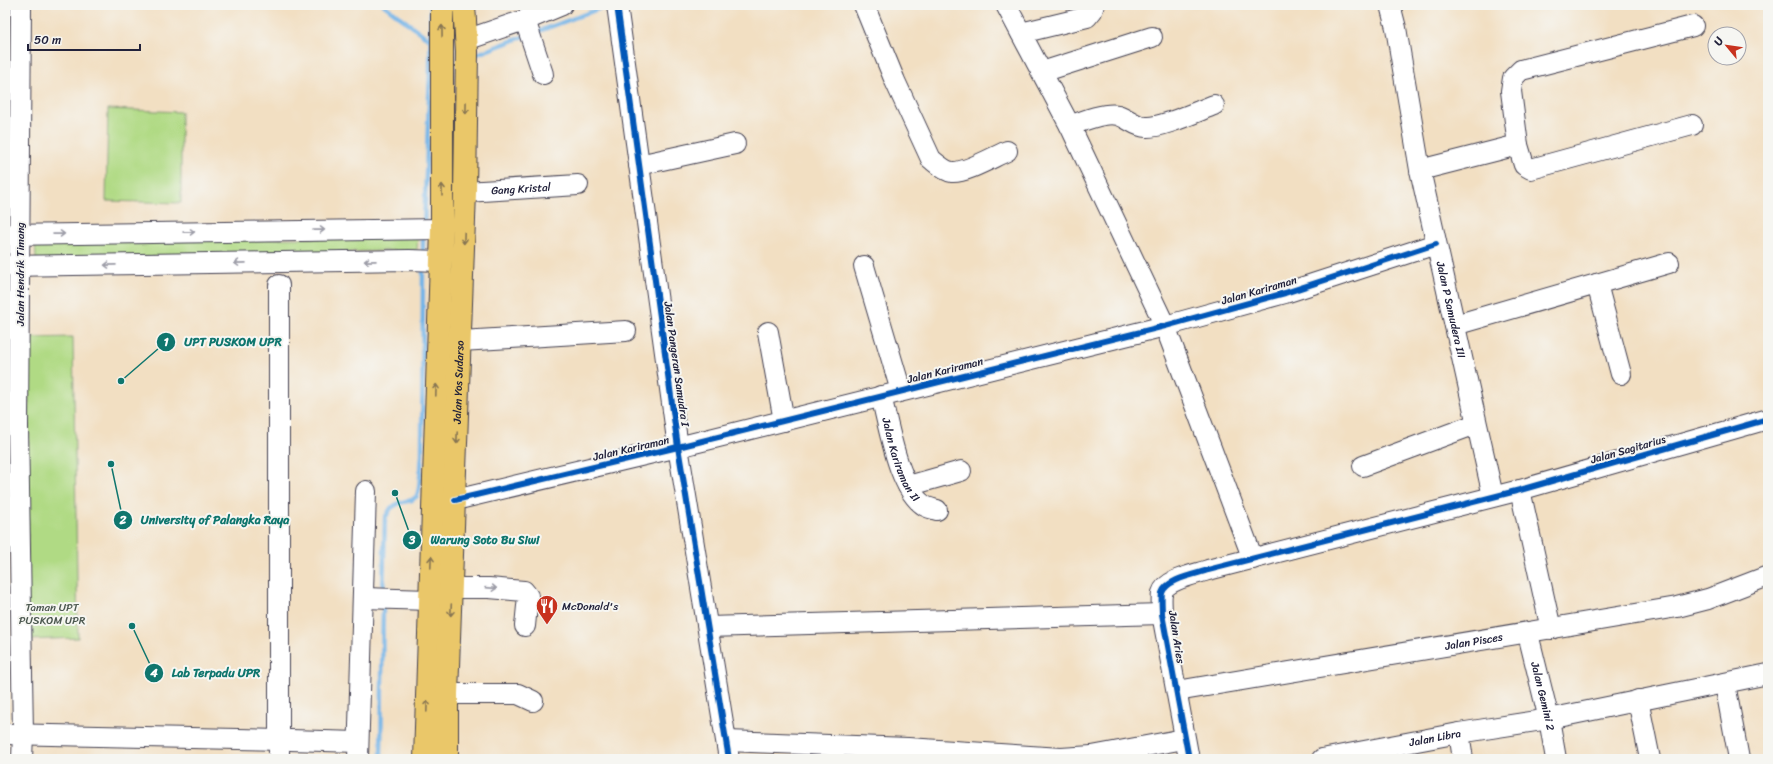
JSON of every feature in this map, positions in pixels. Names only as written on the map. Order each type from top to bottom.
[{"type":"main road","name":"Jalan Yos Sudarso","points":[[436,749],[430,600],[442,229],[442,5]]},
{"type":"main road","name":"Jalan Yos Sudarso","points":[[436,749],[447,694],[452,588],[465,192],[466,54],[464,5]]},
{"type":"street","name":"Jalan Hendrik Timang","points":[[21,5],[13,266],[18,427],[14,734],[22,759]]},
{"type":"street","points":[[466,54],[530,35],[562,5]]},
{"type":"street","points":[[864,5],[895,81],[931,158],[938,166],[951,172],[964,170],[1007,151]]},
{"type":"street","points":[[1006,5],[1070,126],[1165,326],[1253,559]]},
{"type":"street","points":[[1021,33],[1087,16],[1092,12],[1094,5]]},
{"type":"street","name":"Jalan P Samudera III","points":[[1390,5],[1396,28],[1420,170],[1493,496]]},
{"type":"street","name":"Jalan Pangeran Samudra I","points":[[618,11],[678,447],[728,750]]},
{"type":"street","points":[[1692,125],[1538,169],[1531,169],[1524,165],[1518,145],[1511,91],[1513,78],[1521,70],[1693,26]]},
{"type":"street","points":[[530,35],[543,74]]},
{"type":"street","points":[[1042,72],[1152,37]]},
{"type":"street","points":[[1070,126],[1094,118],[1108,115],[1118,115],[1138,125],[1147,127],[1160,125],[1214,105]]},
{"type":"street","points":[[639,165],[735,144]]},
{"type":"street","points":[[1420,170],[1518,145]]},
{"type":"street","name":"Gang Kristal","points":[[465,192],[578,185]]},
{"type":"street","points":[[13,235],[413,228],[442,229]]},
{"type":"street","name":"Jalan Kariraman","points":[[455,500],[678,447],[1165,326],[1285,293],[1436,244]]},
{"type":"street","points":[[13,266],[409,260],[440,261]]},
{"type":"street","points":[[1455,325],[1669,263]]},
{"type":"street","points":[[864,266],[902,391]]},
{"type":"street","points":[[1597,284],[1621,374]]},
{"type":"street","points":[[280,285],[283,746]]},
{"type":"street","points":[[461,341],[626,331]]},
{"type":"street","points":[[768,332],[784,421]]},
{"type":"street","name":"Jalan Kariraman II","points":[[881,396],[898,462],[908,486],[925,506],[937,510]]},
{"type":"street","name":"Jalan Sagitarius","points":[[1493,496],[1520,490],[1768,419]]},
{"type":"street","points":[[1363,466],[1476,424]]},
{"type":"street","points":[[908,486],[961,471]]},
{"type":"street","points":[[1520,490],[1551,628]]},
{"type":"street","points":[[14,734],[358,750],[376,598],[366,491]]},
{"type":"street","name":"Jalan Aries","points":[[1189,759],[1184,739],[1177,691],[1162,614],[1162,592],[1168,584],[1183,578],[1253,559],[1493,496]]},
{"type":"street","name":"Jalan Pisces","points":[[1177,691],[1528,634],[1551,628],[1677,607],[1708,599],[1768,576]]},
{"type":"street","points":[[452,588],[489,588],[524,591],[528,596],[525,626]]},
{"type":"street","points":[[376,598],[430,600]]},
{"type":"street","points":[[708,627],[1162,614]]},
{"type":"street","name":"Jalan Gemini 2","points":[[1528,634],[1549,719],[1556,759]]},
{"type":"street","name":"Jalan Libra","points":[[1322,759],[1374,754],[1459,733],[1549,719],[1768,674]]},
{"type":"street","points":[[1725,684],[1739,759]]},
{"type":"street","points":[[447,694],[518,694],[533,701]]},
{"type":"street","points":[[1638,700],[1650,759]]},
{"type":"street","points":[[1459,733],[1463,759]]},
{"type":"street","points":[[728,750],[868,753],[971,752],[1015,757],[1061,758],[1080,757],[1184,739]]},
{"type":"green space","points":[[108,109],[181,112],[181,203],[106,201]]},
{"type":"green space","points":[[418,237],[417,250],[36,260],[35,241]]},
{"type":"green space","name":"Taman UPT PUSKOM UPR","points":[[73,337],[78,638],[27,640],[29,338]]},
{"type":"waterway","points":[[384,5],[430,40]]},
{"type":"waterway","points":[[424,225],[431,5]]},
{"type":"waterway","points":[[534,33],[609,5]]},
{"type":"waterway","points":[[472,56],[525,36]]},
{"type":"waterway","points":[[423,234],[423,255]]},
{"type":"waterway","points":[[383,593],[385,518],[391,508],[399,503],[412,500],[417,496],[419,488],[422,455],[423,264]]},
{"type":"waterway","points":[[381,759],[383,603]]},
{"type":"cycle path","points":[[617,5],[678,447],[729,759]]},
{"type":"cycle path","points":[[455,500],[678,447],[1165,326],[1285,293],[1436,244]]},
{"type":"cycle path","points":[[1189,759],[1162,614],[1162,593],[1169,584],[1182,578],[1208,570],[1520,490],[1768,419]]},
{"type":"place","name":"UPT PUSKOM UPR","points":[[121,381]]},
{"type":"place","name":"University of Palangka Raya","points":[[111,464]]},
{"type":"place","name":"Warung Soto Bu Siwi","points":[[395,493]]},
{"type":"place","name":"Lab Terpadu UPR","points":[[132,626]]},
{"type":"place","name":"McDonald's","points":[[547,626]]}]
